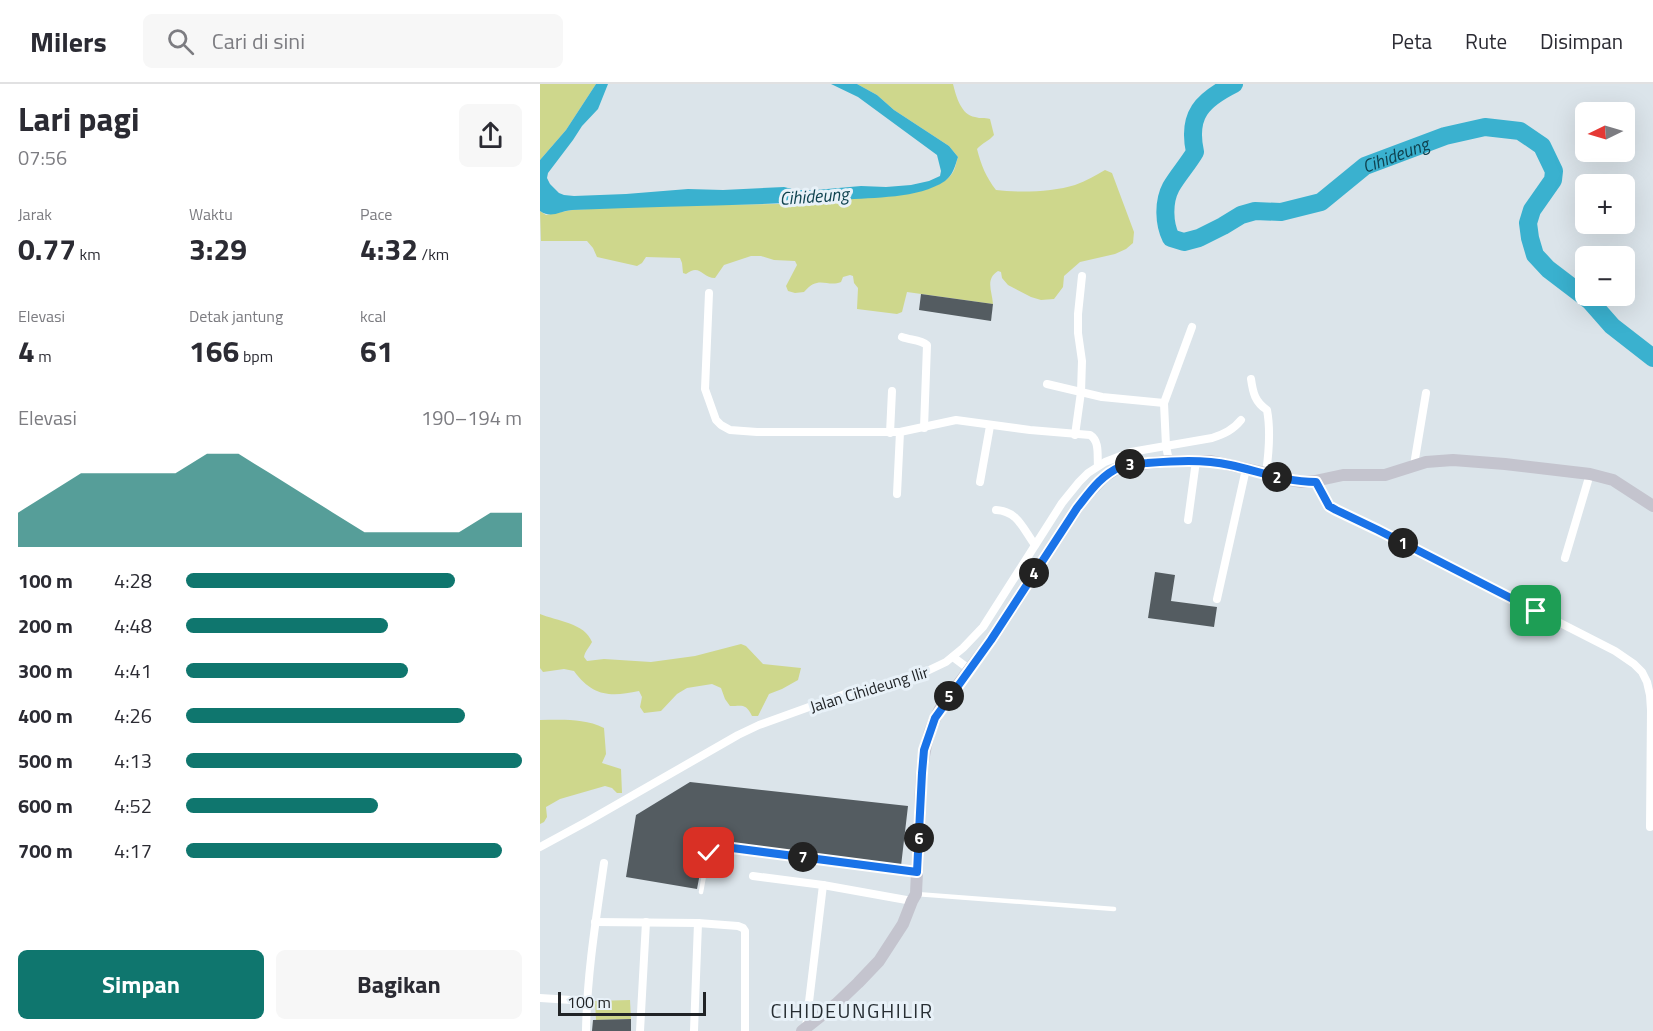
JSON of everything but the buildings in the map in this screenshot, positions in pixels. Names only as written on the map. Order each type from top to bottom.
[{"type":"main road","points":[[804,1029],[836,1004],[879,961],[903,924],[914,898],[922,773],[927,739],[940,709],[991,640],[1077,508],[1104,477],[1121,466],[1167,453],[1318,486],[1343,475],[1385,475],[1436,460],[1453,460],[1590,474],[1613,480],[1653,506]]},
{"type":"street","points":[[1075,435],[1081,392],[1082,361],[1078,324],[1082,276]]},
{"type":"street","points":[[709,293],[705,389],[716,420],[730,430],[890,433],[956,420],[990,426],[1090,435],[1094,437],[1098,466]]},
{"type":"street","points":[[1167,453],[1164,403],[1192,327]]},
{"type":"street","points":[[902,337],[924,342],[927,345],[924,428]]},
{"type":"street","points":[[1251,379],[1254,396],[1259,405],[1267,410],[1268,415],[1270,434],[1266,473]]},
{"type":"street","points":[[1047,384],[1102,397],[1164,403]]},
{"type":"street","points":[[890,433],[892,391]]},
{"type":"street","points":[[1414,465],[1426,393]]},
{"type":"street","name":"Jalan Cihideung Ilir","points":[[540,848],[759,725],[844,694],[885,686],[937,667],[953,657],[983,627],[1070,492],[1098,466],[1131,452],[1167,453],[1192,442],[1218,436],[1235,427],[1241,420]]},
{"type":"street","points":[[980,482],[990,426]]},
{"type":"street","points":[[897,494],[900,432]]},
{"type":"street","points":[[1188,520],[1196,461]]},
{"type":"street","points":[[1217,599],[1246,469]]},
{"type":"street","points":[[1565,558],[1590,474]]},
{"type":"street","points":[[1318,486],[1329,506],[1615,651],[1642,672],[1647,682],[1651,710],[1650,827]]},
{"type":"street","points":[[996,510],[1012,513],[1035,544]]},
{"type":"street","points":[[953,657],[969,669]]},
{"type":"street","points":[[586,1031],[595,922],[604,863]]},
{"type":"street","points":[[753,876],[914,898]]},
{"type":"street","points":[[804,1029],[823,885]]},
{"type":"street","points":[[595,922],[698,923],[743,928],[745,931],[745,1031]]},
{"type":"street","points":[[640,1031],[646,922]]},
{"type":"street","points":[[694,1031],[698,923]]},
{"type":"street","points":[[540,998],[587,1001]]},
{"type":"lane","points":[[701,892],[709,848],[712,845],[917,872]]},
{"type":"lane","points":[[914,898],[1114,909]]},
{"type":"green space","points":[[540,84],[596,84],[566,130],[540,160]]},
{"type":"green space","points":[[857,84],[953,84],[966,113],[977,118],[990,119],[994,135],[977,149],[984,171],[996,190],[1025,192],[1057,189],[1079,183],[1105,170],[1112,173],[1134,232],[1133,243],[1115,254],[1080,262],[1064,276],[1063,287],[1054,299],[1041,300],[1031,297],[1008,285],[1002,278],[1001,272],[998,271],[990,282],[993,304],[907,292],[902,312],[897,314],[857,309],[858,288],[853,276],[850,275],[843,277],[841,282],[814,284],[804,292],[788,291],[786,286],[797,265],[795,261],[751,256],[724,265],[715,278],[698,270],[683,273],[680,258],[646,257],[637,266],[597,257],[587,241],[541,241],[540,211],[546,215],[572,210],[641,206],[779,204],[898,195],[926,189],[947,179],[954,171],[958,157],[949,146],[894,110],[877,95]]},
{"type":"green space","points":[[540,614],[577,627],[588,636],[592,642],[584,657],[587,661],[604,659],[651,662],[695,656],[741,644],[746,646],[763,664],[801,668],[798,680],[769,694],[758,716],[752,716],[743,706],[730,706],[721,688],[712,684],[687,688],[677,694],[661,711],[644,713],[640,707],[642,697],[639,691],[620,694],[603,693],[588,686],[574,671],[564,669],[543,672],[540,668]]},
{"type":"green space","points":[[540,720],[580,721],[604,728],[606,754],[602,763],[621,769],[622,793],[617,793],[605,786],[560,799],[546,807],[547,817],[540,824]]},
{"type":"green space","points":[[630,1000],[631,1019],[596,1020],[595,1001]]},
{"type":"water","points":[[596,84],[608,84],[598,109],[582,126],[548,173],[547,178],[550,184],[564,195],[626,194],[688,189],[784,187],[796,190],[816,190],[861,186],[886,187],[911,185],[940,176],[937,155],[858,97],[831,84],[857,84],[877,95],[894,110],[949,146],[958,157],[952,173],[945,181],[922,191],[895,196],[774,204],[572,210],[552,214],[544,213],[540,211],[540,160],[566,130]]},
{"type":"waterway","name":"Cihideung","points":[[1234,84],[1213,96],[1195,118],[1193,128],[1195,152],[1168,193],[1166,220],[1171,238],[1184,242],[1199,238],[1241,215],[1255,211],[1281,212],[1321,202],[1365,166],[1445,136],[1485,127],[1520,131],[1542,146],[1554,171],[1553,180],[1532,210],[1528,223],[1535,255],[1548,269],[1590,301],[1612,326],[1653,358]]},
{"type":"district","name":"CIHIDEUNGHILIR","points":[[852,1010]]},
{"type":"route","points":[[709,853],[712,845],[917,872],[924,750],[935,718],[991,640],[1077,508],[1104,477],[1121,466],[1169,461],[1211,461],[1284,479],[1316,482],[1329,506],[1536,611]]}]
